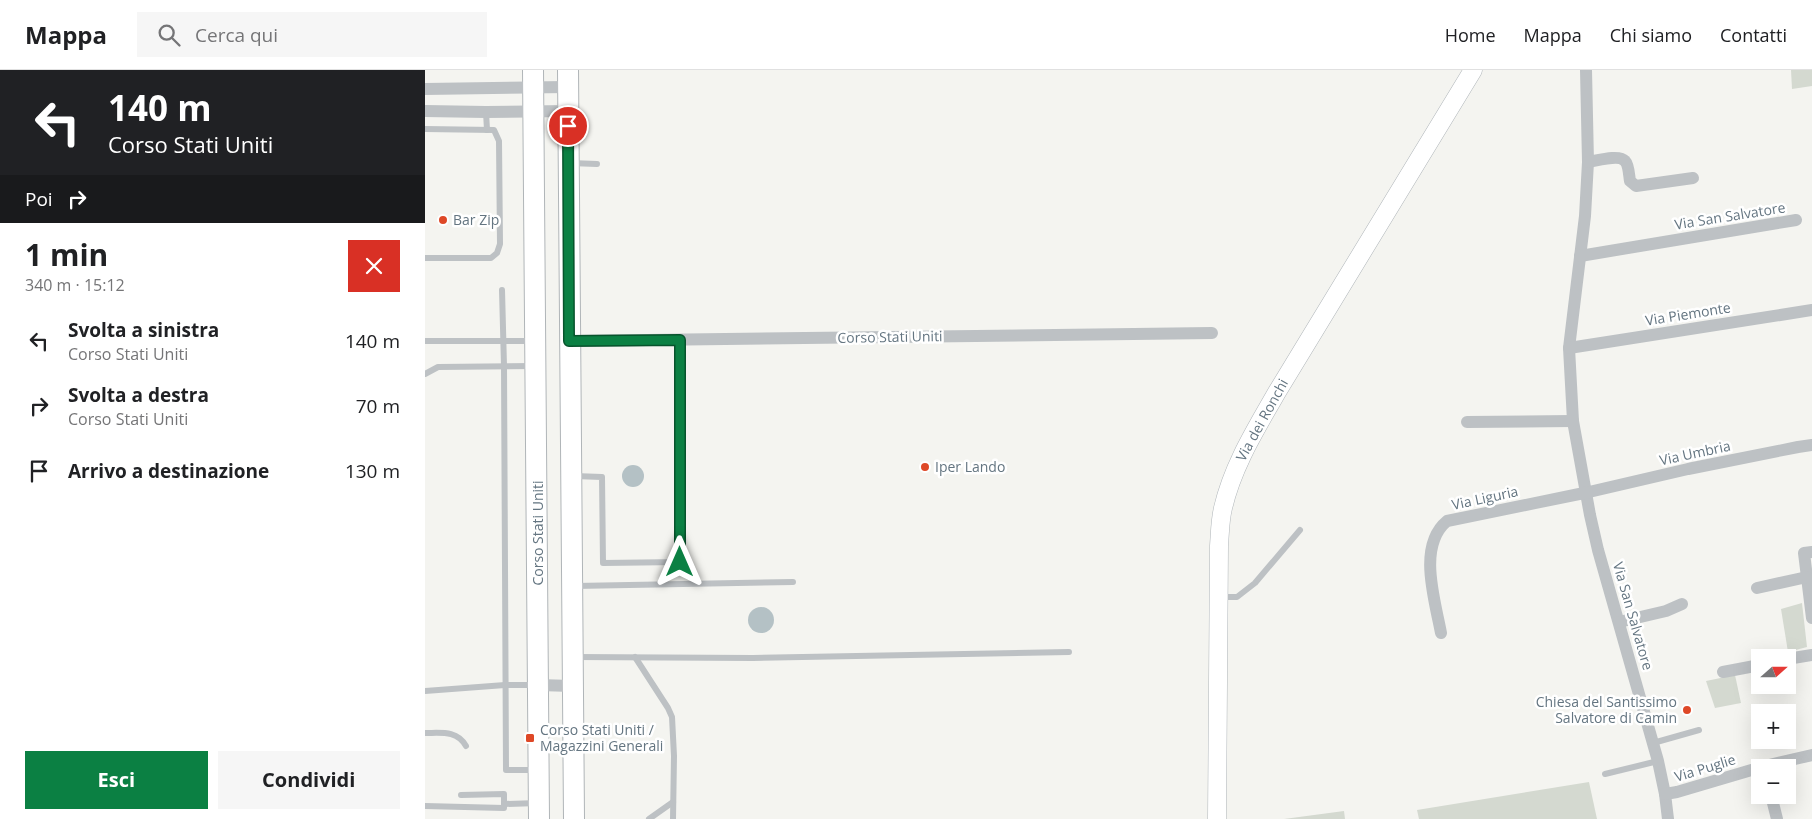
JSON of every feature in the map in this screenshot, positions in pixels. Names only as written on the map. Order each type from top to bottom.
[{"type":"main road","name":"Corso Stati Uniti","points":[[533,79],[537,341],[538,814]]},
{"type":"main road","points":[[567,79],[574,819]]},
{"type":"street","name":"Via dei Ronchi","points":[[1217,819],[1219,546],[1223,508],[1235,470],[1277,392],[1473,70]]},
{"type":"street","name":"Via San Salvatore","points":[[1586,70],[1588,162],[1585,216],[1569,348],[1573,421],[1585,493],[1598,550],[1659,761],[1668,819]]},
{"type":"street","points":[[425,89],[533,79],[567,79]]},
{"type":"street","points":[[425,111],[568,111]]},
{"type":"street","points":[[1588,162],[1616,158],[1625,160],[1630,181],[1636,186],[1693,178]]},
{"type":"street","name":"Via San Salvatore","points":[[1580,256],[1796,220]]},
{"type":"street","name":"Via Piemonte","points":[[1569,348],[1812,310]]},
{"type":"street","name":"Corso Stati Uniti","points":[[569,341],[1212,333]]},
{"type":"street","points":[[1467,422],[1573,421]]},
{"type":"street","name":"Via Umbria","points":[[1585,493],[1688,469],[1798,446],[1812,445]]},
{"type":"street","name":"Via Liguria","points":[[1441,633],[1432,587],[1430,554],[1432,542],[1439,528],[1447,521],[1585,493]]},
{"type":"street","points":[[1812,552],[1804,553],[1812,618]]},
{"type":"street","points":[[1757,588],[1807,577]]},
{"type":"street","points":[[1619,622],[1682,609]]},
{"type":"street","points":[[1796,658],[1812,655]]},
{"type":"street","points":[[1723,672],[1751,667]]},
{"type":"street","points":[[539,685],[572,686]]},
{"type":"street","name":"Via Puglie","points":[[1795,759],[1812,755]]},
{"type":"street","name":"Via Puglie","points":[[1665,794],[1751,770]]},
{"type":"street","points":[[1773,804],[1777,819]]},
{"type":"lane","points":[[486,112],[487,130]]},
{"type":"lane","points":[[425,129],[494,130],[499,140],[500,244],[497,253],[491,258],[425,258]]},
{"type":"lane","points":[[568,164],[597,164]]},
{"type":"lane","points":[[502,290],[506,770],[539,770]]},
{"type":"lane","points":[[570,476],[602,477],[603,562],[680,562],[680,340]]},
{"type":"lane","points":[[425,341],[537,341]]},
{"type":"lane","points":[[425,374],[438,367],[537,366]]},
{"type":"lane","points":[[1219,597],[1237,597],[1255,583],[1300,530]]},
{"type":"lane","points":[[571,586],[793,582]]},
{"type":"lane","points":[[572,657],[753,658],[1069,652]]},
{"type":"lane","points":[[635,657],[668,708],[672,718],[674,756],[673,819]]},
{"type":"lane","points":[[425,691],[505,685],[539,685]]},
{"type":"lane","points":[[1653,743],[1699,730]]},
{"type":"lane","points":[[425,733],[457,735],[466,746]]},
{"type":"lane","points":[[1605,774],[1659,761]]},
{"type":"lane","points":[[425,806],[504,808],[504,794],[461,795]]},
{"type":"lane","points":[[649,819],[673,802]]},
{"type":"lane","points":[[503,804],[538,814]]},
{"type":"shaded area","points":[[1791,70],[1812,70],[1812,86],[1792,89]]},
{"type":"shaded area","points":[[633,465],[641,468],[644,476],[641,484],[633,487],[625,484],[622,476],[625,468]]},
{"type":"shaded area","points":[[1802,603],[1807,647],[1796,650],[1788,649],[1781,609]]},
{"type":"shaded area","points":[[761,607],[771,610],[774,620],[771,630],[761,633],[751,630],[748,620],[751,610]]},
{"type":"shaded area","points":[[1735,675],[1741,703],[1715,708],[1706,681]]},
{"type":"shaded area","points":[[1589,782],[1597,819],[1419,819],[1417,810]]},
{"type":"shaded area","points":[[1344,811],[1345,819],[1284,819]]},
{"type":"place","name":"Bar Zip","points":[[443,220]]},
{"type":"place","name":"Iper Lando","points":[[925,467]]},
{"type":"place","name":"Chiesa del Santissimo Salvatore di Camin","points":[[1687,710]]},
{"type":"place","name":"Corso Stati Uniti / Magazzini Generali","points":[[530,738]]},
{"type":"route","points":[[568,126],[569,341],[680,340],[680,562]]}]
